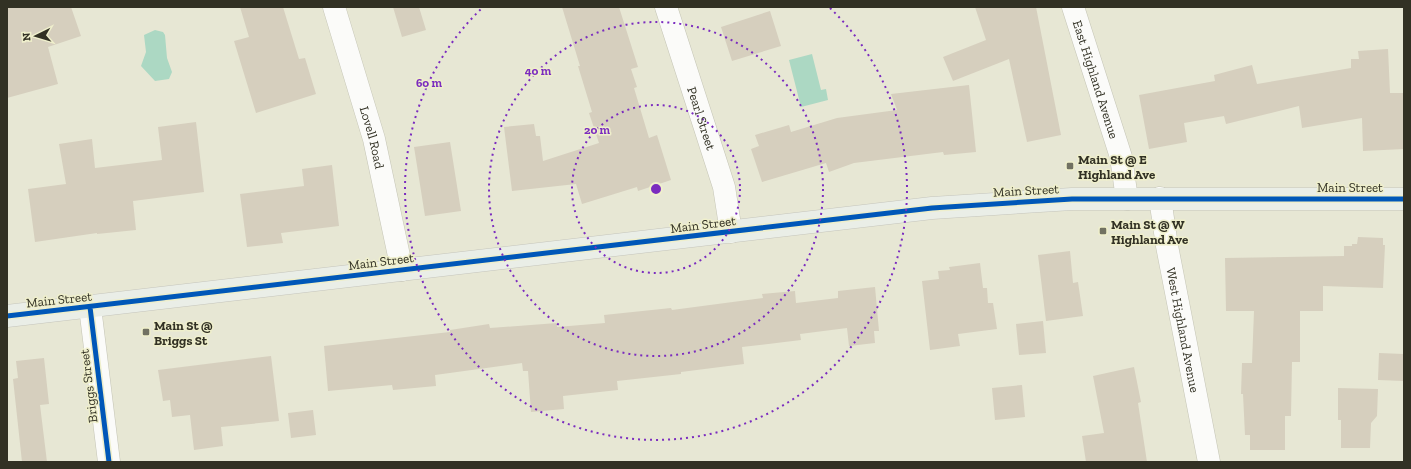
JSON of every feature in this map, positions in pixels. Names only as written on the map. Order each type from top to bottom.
[{"type":"main road","name":"Main Street","points":[[7,316],[932,208],[1038,200],[1127,198],[1404,198]]},
{"type":"street","name":"Lovell Road","points":[[334,7],[374,139],[402,270]]},
{"type":"street","name":"Pearl Street","points":[[666,7],[724,187],[731,232]]},
{"type":"street","name":"East Highland Avenue","points":[[1073,7],[1121,157],[1127,198]]},
{"type":"street","name":"West Highland Avenue","points":[[1160,198],[1167,246],[1209,462]]},
{"type":"street","name":"Briggs Street","points":[[90,307],[109,462]]},
{"type":"shaded area","points":[[155,30],[163,32],[165,35],[167,58],[172,72],[169,79],[155,81],[141,66],[146,52],[144,35]]},
{"type":"shaded area","points":[[812,54],[821,90],[826,89],[828,100],[801,107],[789,60]]},
{"type":"building","points":[[7,7],[71,7],[81,36],[48,47],[58,84],[7,98]]},
{"type":"building","points":[[240,7],[283,7],[299,59],[305,58],[316,94],[256,113],[234,41],[249,37]]},
{"type":"building","points":[[393,7],[419,7],[426,30],[402,37]]},
{"type":"building","points":[[562,7],[619,7],[638,67],[631,69],[637,87],[634,88],[649,138],[657,135],[671,180],[638,191],[637,187],[582,204],[576,184],[512,191],[504,127],[534,124],[536,136],[540,136],[543,161],[599,143],[589,113],[592,112],[578,66],[580,66]]},
{"type":"building","points":[[975,7],[1036,7],[1061,135],[1027,142],[1009,59],[953,81],[943,57],[986,40]]},
{"type":"building","points":[[770,11],[781,46],[732,61],[721,27]]},
{"type":"building","points":[[1388,49],[1390,93],[1404,93],[1404,149],[1363,151],[1362,118],[1302,128],[1299,106],[1226,124],[1224,116],[1184,123],[1187,142],[1149,149],[1139,95],[1215,81],[1214,75],[1252,65],[1257,84],[1351,68],[1351,59],[1359,59],[1358,51]]},
{"type":"building","points":[[969,85],[976,152],[944,155],[943,152],[854,163],[829,172],[826,163],[762,182],[751,149],[759,146],[755,135],[789,125],[791,132],[837,118],[897,110],[891,94]]},
{"type":"building","points":[[196,122],[204,192],[133,201],[136,230],[97,233],[35,242],[28,189],[66,184],[59,144],[92,139],[95,168],[162,160],[158,127]]},
{"type":"building","points":[[450,142],[461,211],[425,216],[414,147]]},
{"type":"building","points":[[332,165],[339,226],[281,233],[283,243],[247,247],[240,194],[304,186],[302,169]]},
{"type":"building","points":[[1358,237],[1383,238],[1383,245],[1385,245],[1383,288],[1323,286],[1323,311],[1300,311],[1300,362],[1292,362],[1291,416],[1285,416],[1285,450],[1250,450],[1250,435],[1245,435],[1243,394],[1241,394],[1242,363],[1252,363],[1254,311],[1226,311],[1225,258],[1344,256],[1344,246],[1352,246],[1352,244],[1357,244]]},
{"type":"building","points":[[1070,251],[1073,283],[1078,282],[1083,316],[1046,321],[1038,255]]},
{"type":"building","points":[[980,263],[983,288],[987,288],[988,303],[993,303],[997,329],[958,334],[960,346],[930,350],[922,281],[939,279],[938,271],[950,270],[949,267]]},
{"type":"building","points":[[875,287],[879,331],[874,331],[875,343],[849,346],[847,328],[800,334],[801,340],[742,347],[744,364],[681,372],[681,374],[617,381],[618,390],[563,396],[564,409],[531,412],[528,371],[523,371],[522,363],[435,375],[436,386],[393,390],[392,385],[328,391],[324,346],[450,332],[450,330],[489,324],[490,328],[557,323],[557,327],[605,323],[604,315],[671,308],[672,310],[763,298],[762,294],[795,291],[796,303],[838,298],[838,291]]},
{"type":"building","points":[[1043,321],[1046,353],[1019,355],[1016,324]]},
{"type":"building","points":[[1379,353],[1404,354],[1404,381],[1378,380]]},
{"type":"building","points":[[271,356],[279,421],[221,427],[223,446],[194,450],[190,415],[172,417],[170,400],[163,401],[158,370]]},
{"type":"building","points":[[44,358],[49,404],[40,405],[47,462],[22,462],[13,379],[18,378],[16,361]]},
{"type":"building","points":[[1134,367],[1141,402],[1138,403],[1147,462],[1086,462],[1082,436],[1104,433],[1093,376]]},
{"type":"building","points":[[1022,385],[1025,417],[995,420],[992,388]]},
{"type":"building","points":[[1338,388],[1378,389],[1377,416],[1371,423],[1370,448],[1341,448],[1341,420],[1338,420]]},
{"type":"building","points":[[313,410],[316,435],[291,438],[288,413]]},
{"type":"cycle path","points":[[7,316],[932,208],[1072,199],[1404,199]]},
{"type":"cycle path","points":[[90,307],[109,462]]},
{"type":"place","name":"Main St @ E Highland Ave","points":[[1070,166]]},
{"type":"place","name":"Main St @ W Highland Ave","points":[[1103,231]]},
{"type":"place","name":"Main St @ Briggs St","points":[[146,332]]}]
